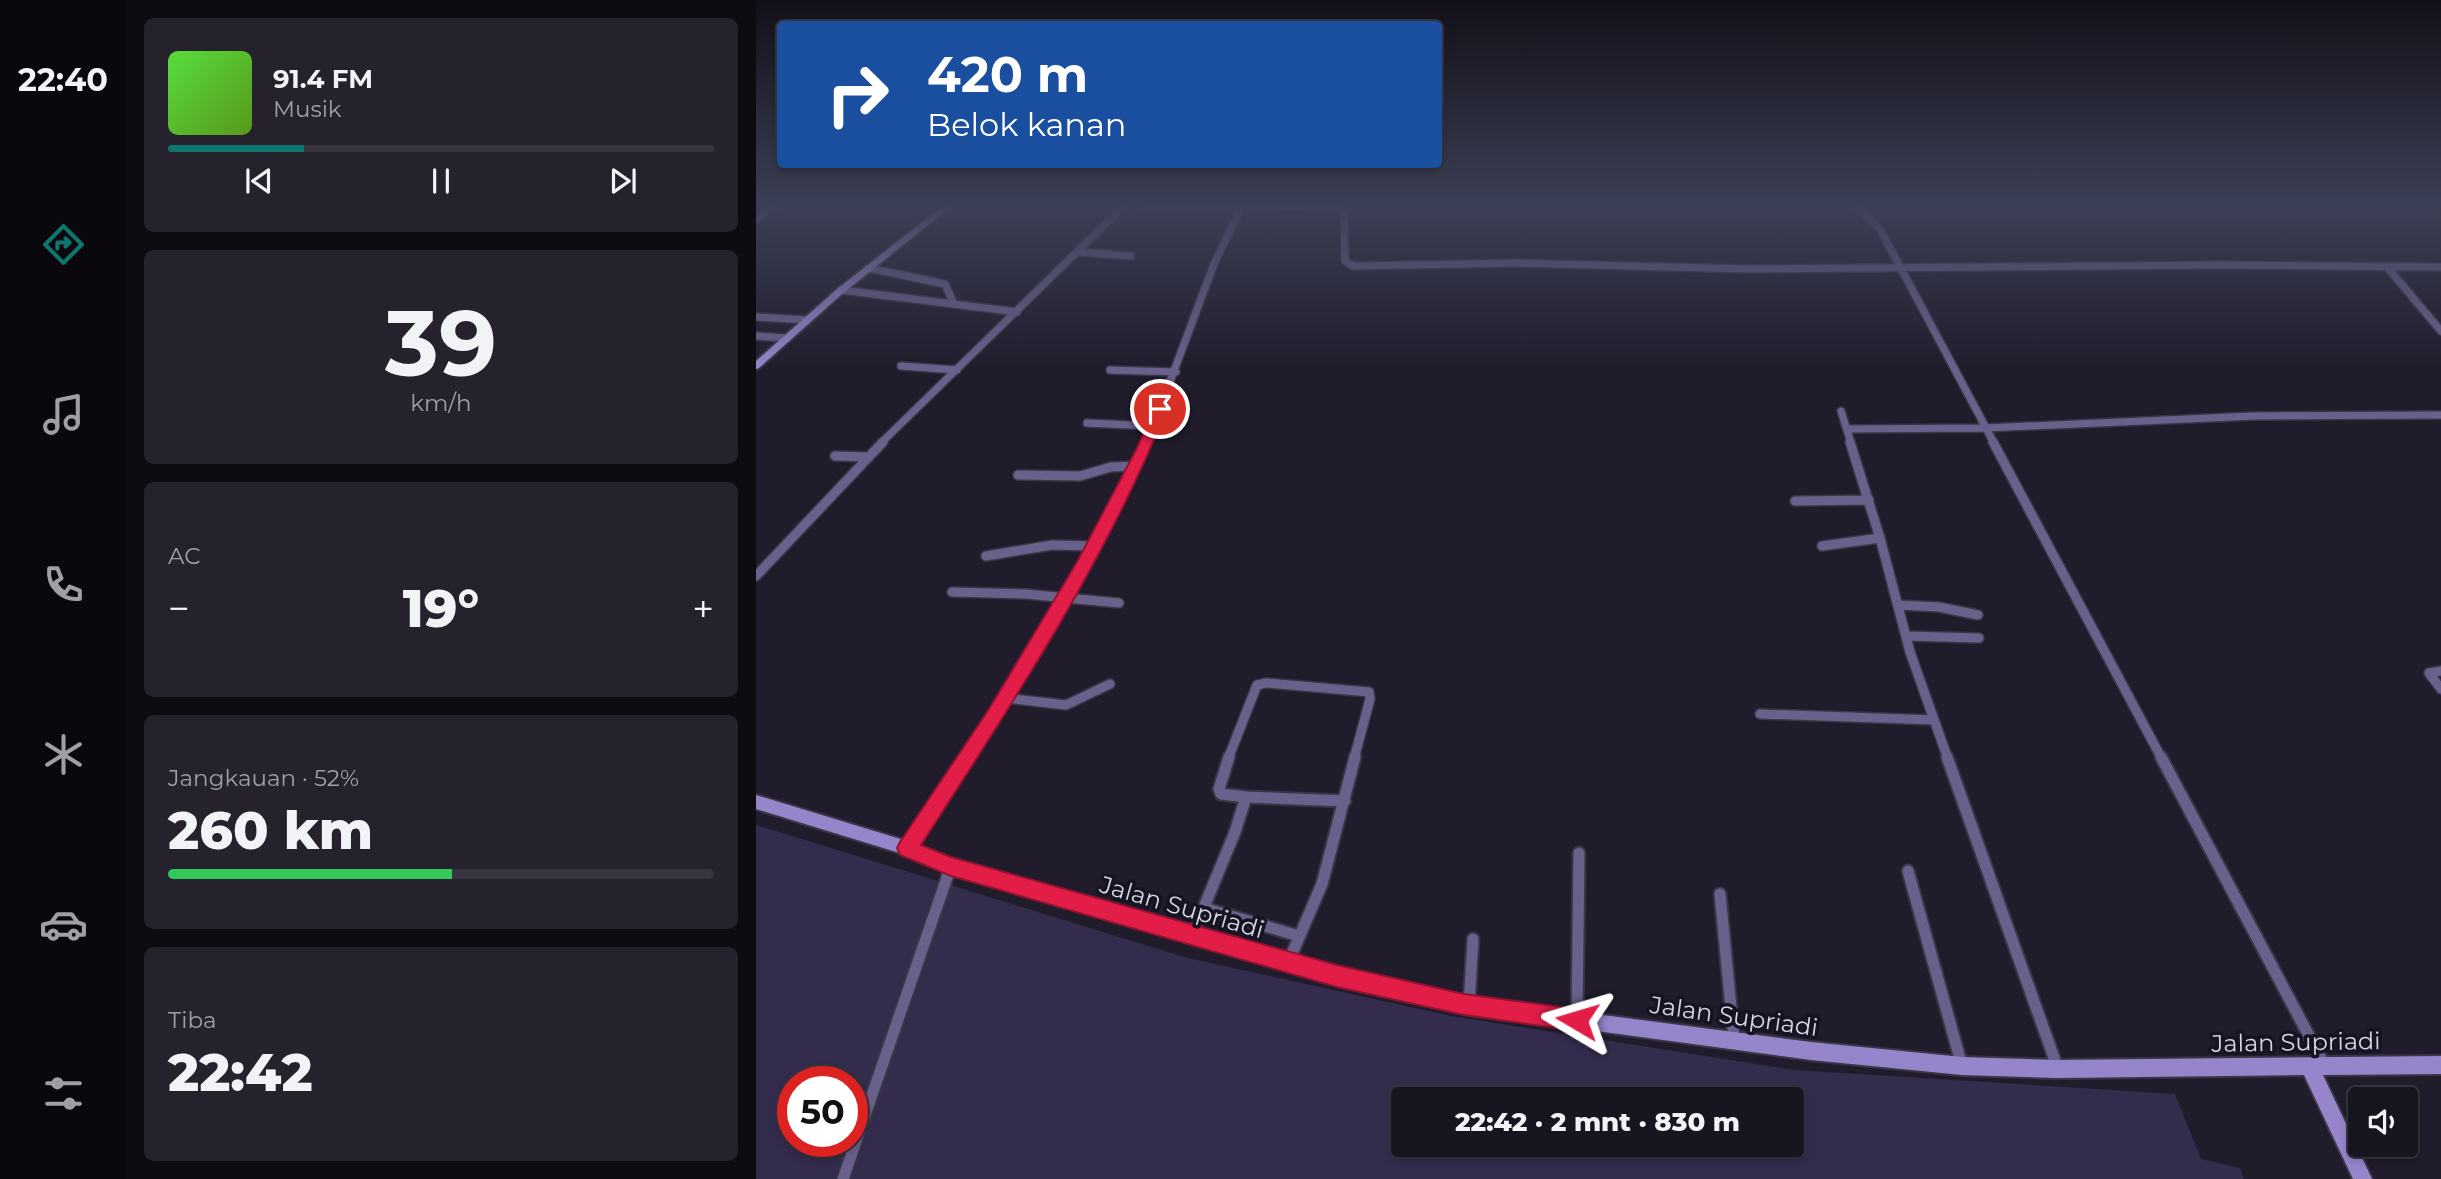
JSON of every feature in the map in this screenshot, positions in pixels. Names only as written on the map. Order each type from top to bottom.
[{"type":"main road","points":[[756,366],[878,260]]},
{"type":"main road","name":"Jalan Supriadi","points":[[756,802],[907,848],[951,866],[1192,936],[1288,963],[1469,1005],[1811,1051],[1962,1066],[2058,1069],[2441,1065]]},
{"type":"main road","points":[[2317,1066],[2363,1179]]},
{"type":"street","points":[[756,576],[867,457],[1071,260]]},
{"type":"street","points":[[907,848],[1006,698],[1094,546],[1153,426],[1215,260]]},
{"type":"street","points":[[1345,260],[1353,266],[1517,263],[1750,269],[2220,265],[2441,267]]},
{"type":"street","points":[[1895,260],[2207,840],[2317,1066]]},
{"type":"street","points":[[2387,267],[2441,331]]},
{"type":"street","points":[[868,268],[944,284],[950,291],[954,304]]},
{"type":"street","points":[[841,290],[1017,312]]},
{"type":"street","points":[[757,317],[807,320]]},
{"type":"street","points":[[756,336],[787,338]]},
{"type":"street","points":[[901,366],[957,370]]},
{"type":"street","points":[[1110,370],[1175,372]]},
{"type":"street","points":[[1841,411],[1880,538],[1906,636],[2058,1069]]},
{"type":"street","points":[[1847,429],[1986,428],[2254,416],[2441,415]]},
{"type":"street","points":[[1087,423],[1153,426]]},
{"type":"street","points":[[835,456],[867,457]]},
{"type":"street","points":[[1018,475],[1080,476],[1111,467],[1135,466]]},
{"type":"street","points":[[1795,501],[1869,500]]},
{"type":"street","points":[[1822,546],[1880,538]]},
{"type":"street","points":[[986,556],[1052,545],[1094,546]]},
{"type":"street","points":[[952,592],[1119,603]]},
{"type":"street","points":[[1898,605],[1939,607],[1978,615]]},
{"type":"street","points":[[1906,636],[1979,638]]},
{"type":"street","points":[[2441,671],[2429,673],[2441,689]]},
{"type":"street","points":[[1288,963],[1322,884],[1345,801],[1370,699],[1369,692],[1262,682],[1256,685],[1239,726],[1219,789],[1222,794],[1345,801]]},
{"type":"street","points":[[1006,698],[1066,705],[1110,684]]},
{"type":"street","points":[[1760,714],[1934,720]]},
{"type":"street","points":[[1192,936],[1246,797]]},
{"type":"street","points":[[1577,1020],[1579,853]]},
{"type":"street","points":[[842,1179],[951,866]]},
{"type":"street","points":[[1908,871],[1962,1066]]},
{"type":"street","points":[[1720,894],[1734,1039]]},
{"type":"street","points":[[1204,908],[1299,936]]},
{"type":"street","points":[[1469,1005],[1473,939]]},
{"type":"shaded area","points":[[756,825],[1184,957],[1451,1016],[1794,1070],[2175,1094],[2201,1159],[2240,1168],[2244,1179],[756,1179]]},
{"type":"route","points":[[1160,409],[1144,448],[1084,565],[995,715],[907,848],[951,866],[1337,976],[1464,1004],[1577,1020]]}]
